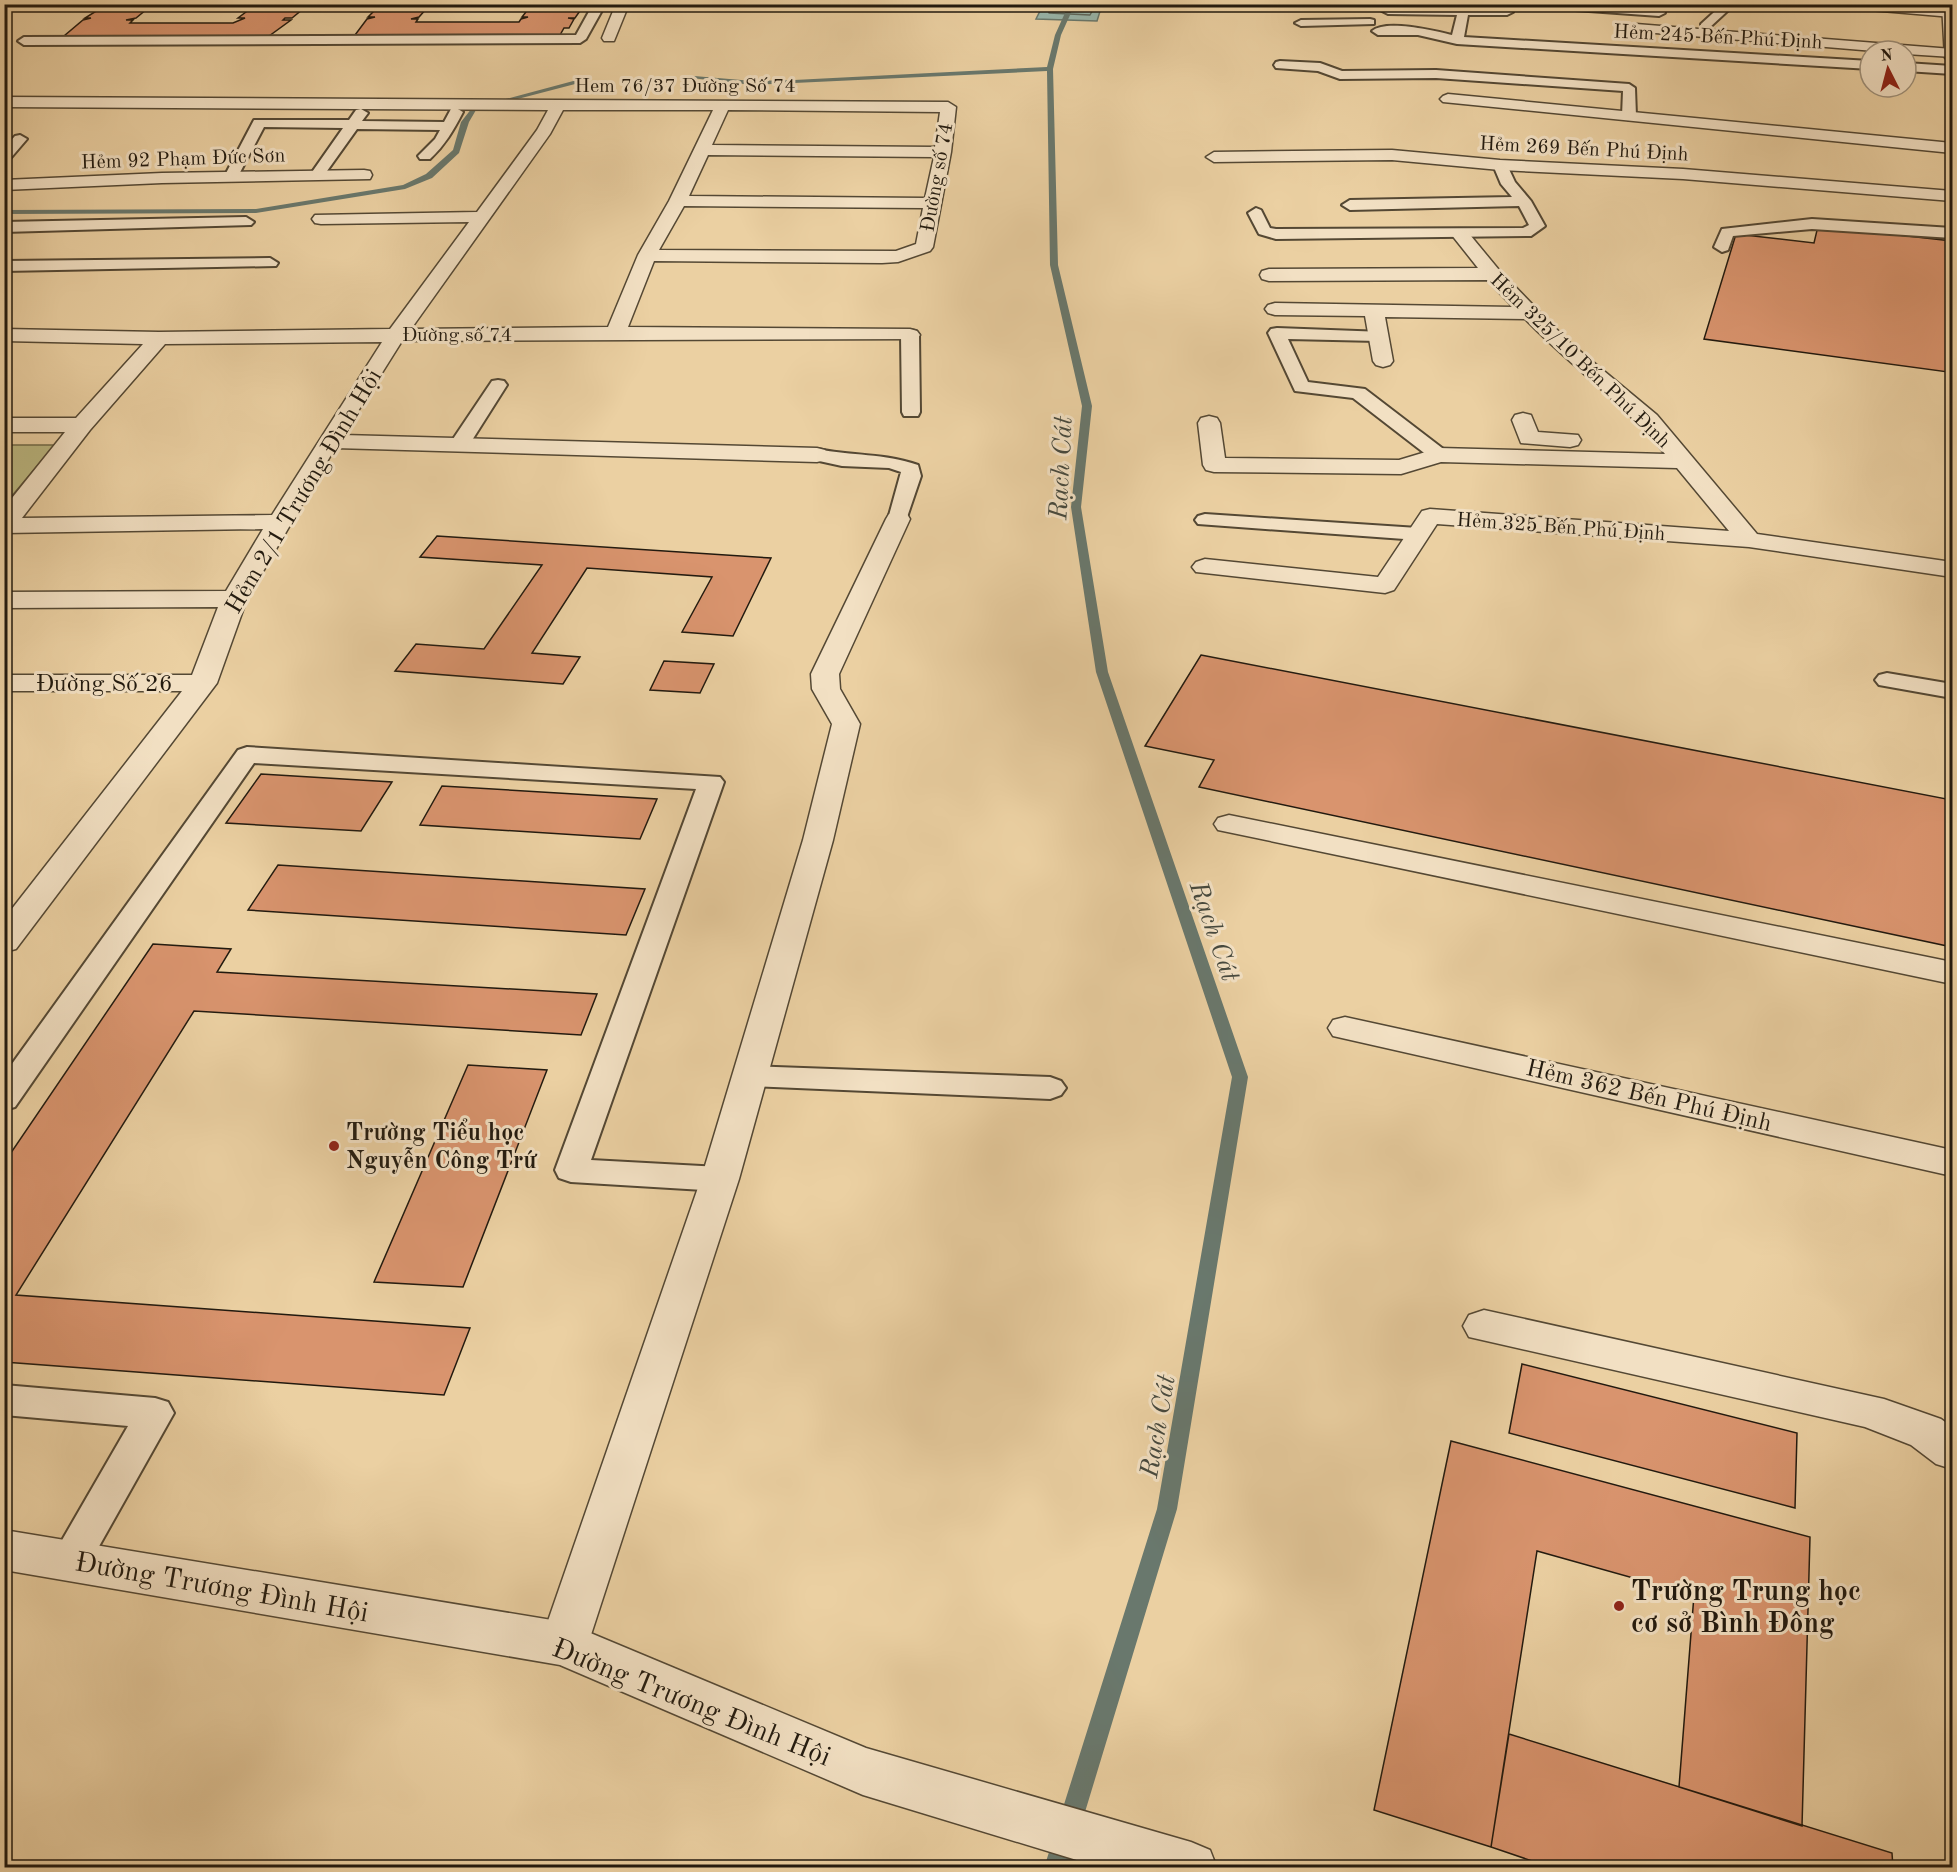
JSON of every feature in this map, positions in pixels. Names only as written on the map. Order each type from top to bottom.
[{"type":"street","points":[[609,38],[623,4]]},
{"type":"street","points":[[1846,4],[1950,9],[1953,58]]},
{"type":"street","points":[[1636,28],[1952,53]]},
{"type":"street","points":[[1448,99],[1953,148]]},
{"type":"street","points":[[4,102],[558,105]]},
{"type":"street","points":[[62,118],[154,115],[191,111],[222,103]]},
{"type":"street","name":"Hem 76/37 Đường Số 74","points":[[397,334],[544,131],[558,105],[948,107]]},
{"type":"street","points":[[616,333],[647,255],[678,201],[723,105]]},
{"type":"street","name":"Đường số 74","points":[[647,255],[882,257],[898,256],[924,247],[943,152],[948,107]]},
{"type":"street","points":[[703,150],[943,152]]},
{"type":"street","name":"Hẻm 269 Bến Phú Định","points":[[1214,157],[1392,155],[1500,165],[1683,174],[1953,196]]},
{"type":"street","name":"Hẻm 92 Phạm Đức Sơn","points":[[4,185],[364,175]]},
{"type":"street","points":[[678,201],[933,204]]},
{"type":"street","points":[[321,219],[481,217]]},
{"type":"street","name":"Hẻm 325/10 Bến Phú Định","points":[[1460,234],[1492,274],[1563,346],[1649,420],[1749,540]]},
{"type":"street","points":[[1269,275],[1492,274]]},
{"type":"street","points":[[1275,309],[1530,313]]},
{"type":"street","points":[[1374,312],[1383,361]]},
{"type":"street","name":"Đường số 74","points":[[4,335],[159,338],[616,333],[910,335]]},
{"type":"street","name":"Hẻm 2/1 Trương Đình Hội","points":[[4,942],[202,683],[234,599],[328,441],[397,334]]},
{"type":"street","points":[[4,526],[82,425],[159,338]]},
{"type":"street","points":[[1523,420],[1529,438],[1677,453]]},
{"type":"street","points":[[1209,423],[1214,465],[1401,467],[1439,455],[1677,453]]},
{"type":"street","points":[[4,426],[82,425]]},
{"type":"street","points":[[328,441],[817,455]]},
{"type":"street","name":"Hẻm 325 Bến Phú Định","points":[[1205,567],[1384,585],[1430,516],[1749,540],[1953,570]]},
{"type":"street","points":[[564,1644],[720,1179],[818,840],[846,724],[844,716],[829,698],[823,686],[825,674],[898,519]]},
{"type":"street","points":[[4,526],[279,522]]},
{"type":"street","points":[[4,600],[234,599]]},
{"type":"street","name":"Đường Số 26","points":[[4,683],[202,683]]},
{"type":"street","points":[[1228,824],[1953,973]]},
{"type":"street","name":"Hẻm 362 Bến Phú Định","points":[[1345,1028],[1953,1163]]},
{"type":"street","points":[[1484,1326],[1869,1411],[1926,1432],[1953,1451]]},
{"type":"street","name":"Đường Trương Đình Hội","points":[[4,1550],[564,1644],[863,1771],[1191,1868]]},
{"type":"lane","name":"Hẻm 245 Bến Phú Định","points":[[1533,4],[1659,13],[1658,4]]},
{"type":"lane","points":[[1705,26],[1730,4]]},
{"type":"lane","points":[[24,41],[580,39],[599,5],[107,6]]},
{"type":"lane","points":[[1457,40],[1464,7]]},
{"type":"lane","points":[[1388,11],[1464,7],[1507,12]]},
{"type":"lane","points":[[1361,9],[1391,47]]},
{"type":"lane","name":"Hẻm 245 Bến Phú Định","points":[[1301,22],[1418,31],[1457,40],[1616,45],[1858,64]]},
{"type":"lane","points":[[1280,65],[1320,67],[1340,75],[1436,74],[1629,88],[1629,116]]},
{"type":"lane","points":[[1918,68],[1953,70]]},
{"type":"lane","points":[[231,177],[259,123],[274,104]]},
{"type":"lane","points":[[317,175],[368,104]]},
{"type":"lane","points":[[425,156],[441,141],[459,105]]},
{"type":"lane","points":[[259,123],[449,126]]},
{"type":"lane","points":[[4,157],[21,138]]},
{"type":"lane","points":[[1256,213],[1264,231],[1276,234],[1460,234],[1512,233],[1532,230],[1537,226],[1524,201],[1508,184],[1500,165]]},
{"type":"lane","points":[[1350,205],[1524,201]]},
{"type":"lane","points":[[4,227],[246,222]]},
{"type":"lane","points":[[1722,248],[1727,232],[1802,225],[1953,233]]},
{"type":"lane","points":[[4,266],[270,263]]},
{"type":"lane","points":[[1378,336],[1277,333],[1301,387],[1358,393],[1439,455]]},
{"type":"lane","points":[[910,335],[911,412]]},
{"type":"lane","points":[[459,445],[498,385]]},
{"type":"lane","points":[[817,455],[842,460],[891,462],[911,469],[898,519]]},
{"type":"lane","points":[[1205,520],[1418,534]]},
{"type":"lane","points":[[1887,680],[1953,691]]},
{"type":"lane","points":[[4,1099],[247,755],[711,782],[571,1170],[720,1179]]},
{"type":"lane","points":[[750,1076],[1050,1088]]},
{"type":"lane","points":[[4,1400],[155,1413],[70,1561]]},
{"type":"shaded area","points":[[5,445],[55,445],[5,504]]},
{"type":"water","points":[[1043,4],[1102,5],[1097,21],[1036,19]]},
{"type":"building","points":[[101,8],[147,9],[136,18],[126,20],[133,20],[130,23],[233,23],[245,18],[238,18],[250,9],[303,9],[292,18],[285,18],[283,20],[291,20],[269,36],[64,36],[83,20],[91,18],[85,18]]},
{"type":"building","points":[[377,8],[427,8],[419,17],[411,19],[418,19],[416,22],[519,22],[528,17],[522,17],[529,8],[582,8],[575,18],[568,18],[574,19],[569,28],[564,28],[560,35],[355,35],[367,19],[375,17],[368,17]]},
{"type":"building","points":[[1818,226],[1952,241],[1948,372],[1704,339],[1736,234],[1814,243]]},
{"type":"building","points":[[437,536],[771,558],[733,636],[682,632],[712,577],[587,568],[532,653],[580,657],[563,684],[395,671],[416,644],[484,649],[542,565],[420,557]]},
{"type":"building","points":[[1201,655],[1952,800],[1952,947],[1199,787],[1214,760],[1145,746]]},
{"type":"building","points":[[664,661],[714,664],[700,693],[650,690]]},
{"type":"building","points":[[261,774],[392,782],[361,831],[226,823]]},
{"type":"building","points":[[442,786],[657,799],[640,839],[420,825]]},
{"type":"building","points":[[278,865],[645,889],[626,935],[248,910]]},
{"type":"building","points":[[153,944],[231,949],[217,972],[597,994],[581,1035],[194,1011],[16,1295],[470,1328],[444,1395],[4,1362],[4,1163]]},
{"type":"building","points":[[468,1065],[547,1070],[463,1287],[374,1282]]},
{"type":"building","points":[[1522,1364],[1797,1433],[1795,1508],[1509,1433]]},
{"type":"building","points":[[1451,1441],[1810,1537],[1802,1826],[1679,1787],[1694,1595],[1537,1551],[1491,1847],[1374,1810]]},
{"type":"building","points":[[1509,1734],[1892,1853],[1893,1868],[1553,1868],[1491,1847]]},
{"type":"waterway","name":"Rạch Cát","points":[[1050,69],[1058,35],[1072,4]]},
{"type":"waterway","points":[[694,78],[753,83],[794,82],[1050,69]]},
{"type":"waterway","name":"Rạch Cát","points":[[1050,69],[1054,265],[1087,406],[1076,507],[1102,672],[1240,1077],[1167,1509],[1056,1868]]},
{"type":"waterway","points":[[4,212],[256,211],[405,187],[429,176],[456,151],[465,122],[474,109],[577,82]]},
{"type":"place","name":"Trường Tiểu học Nguyễn Công Trứ","points":[[334,1146]]},
{"type":"place","name":"Trường Trung học cơ sở Bình Đông","points":[[1619,1606]]}]
